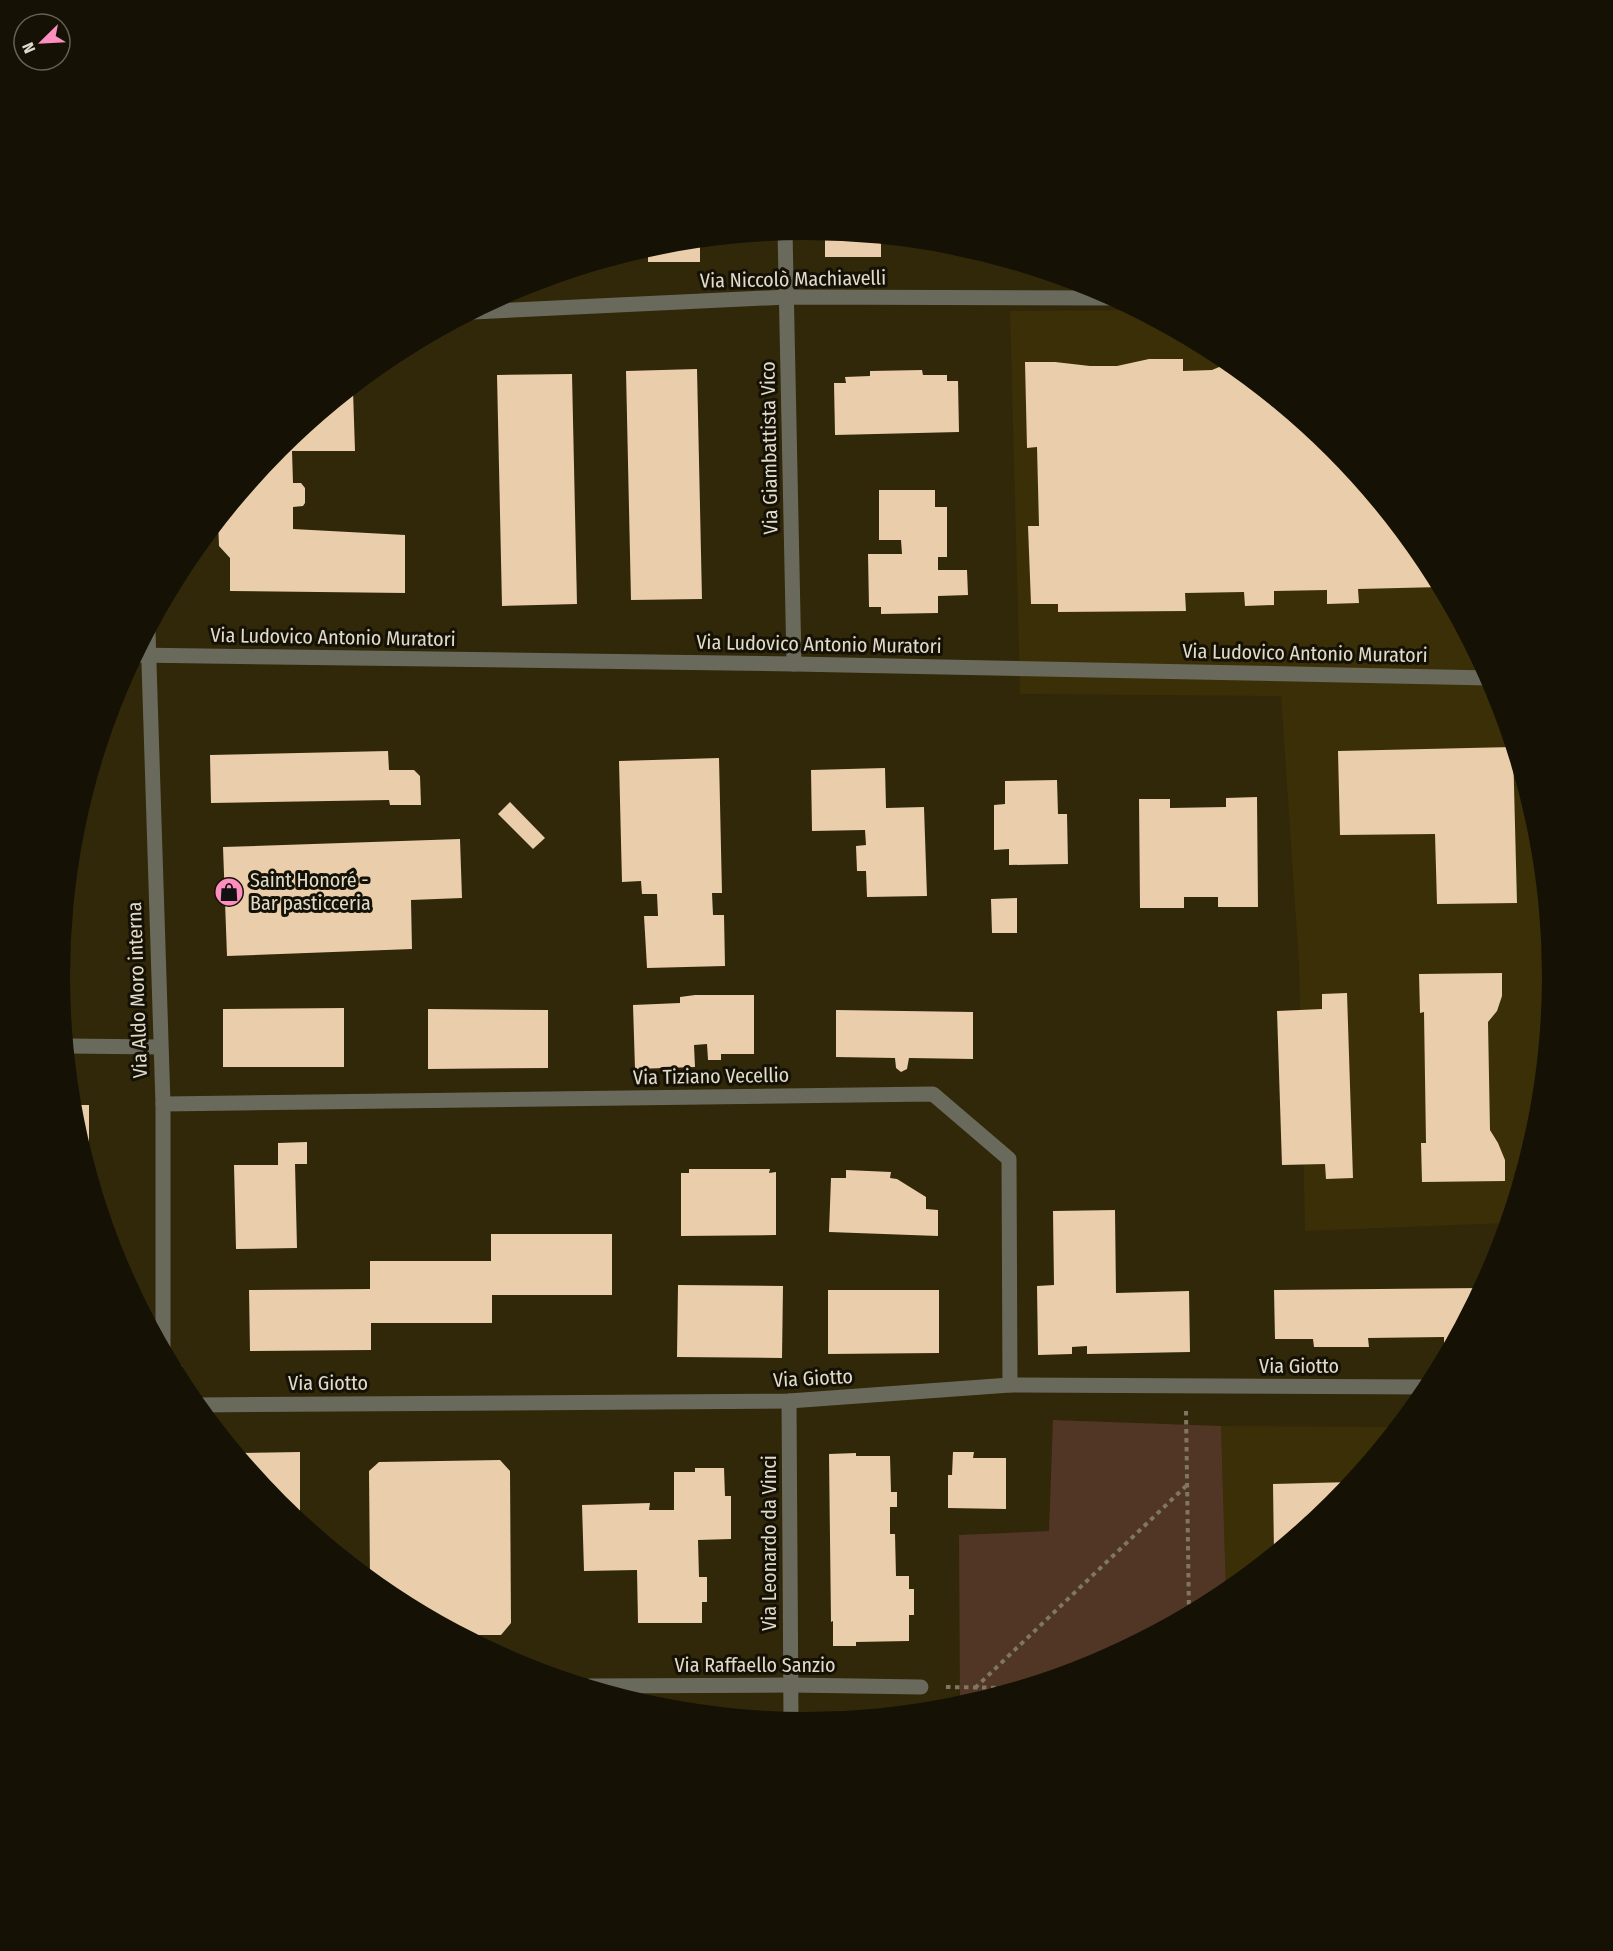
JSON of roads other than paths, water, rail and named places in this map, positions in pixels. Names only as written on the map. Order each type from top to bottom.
[{"type":"street","name":"Via Giambattista Vico","points":[[785,240],[794,664]]},
{"type":"street","name":"Via Niccolò Machiavelli","points":[[490,311],[787,297],[1092,298]]},
{"type":"street","name":"Via Ludovico Antonio Muratori","points":[[144,655],[794,664],[1479,678]]},
{"type":"street","name":"Via Aldo Moro interna","points":[[142,659],[163,1104],[162,1330]]},
{"type":"street","points":[[74,1046],[160,1047]]},
{"type":"street","name":"Via Tiziano Vecellio","points":[[163,1104],[933,1094],[1010,1159],[1010,1385]]},
{"type":"street","name":"Via Giotto","points":[[210,1405],[789,1401],[1010,1385],[1416,1387]]},
{"type":"street","name":"Via Leonardo da Vinci","points":[[789,1401],[791,1711]]},
{"type":"street","name":"Via Raffaello Sanzio","points":[[615,1686],[791,1684],[921,1687]]},
{"type":"place","name":"Saint Honoré - Bar pasticceria","points":[[229,892]]}]
